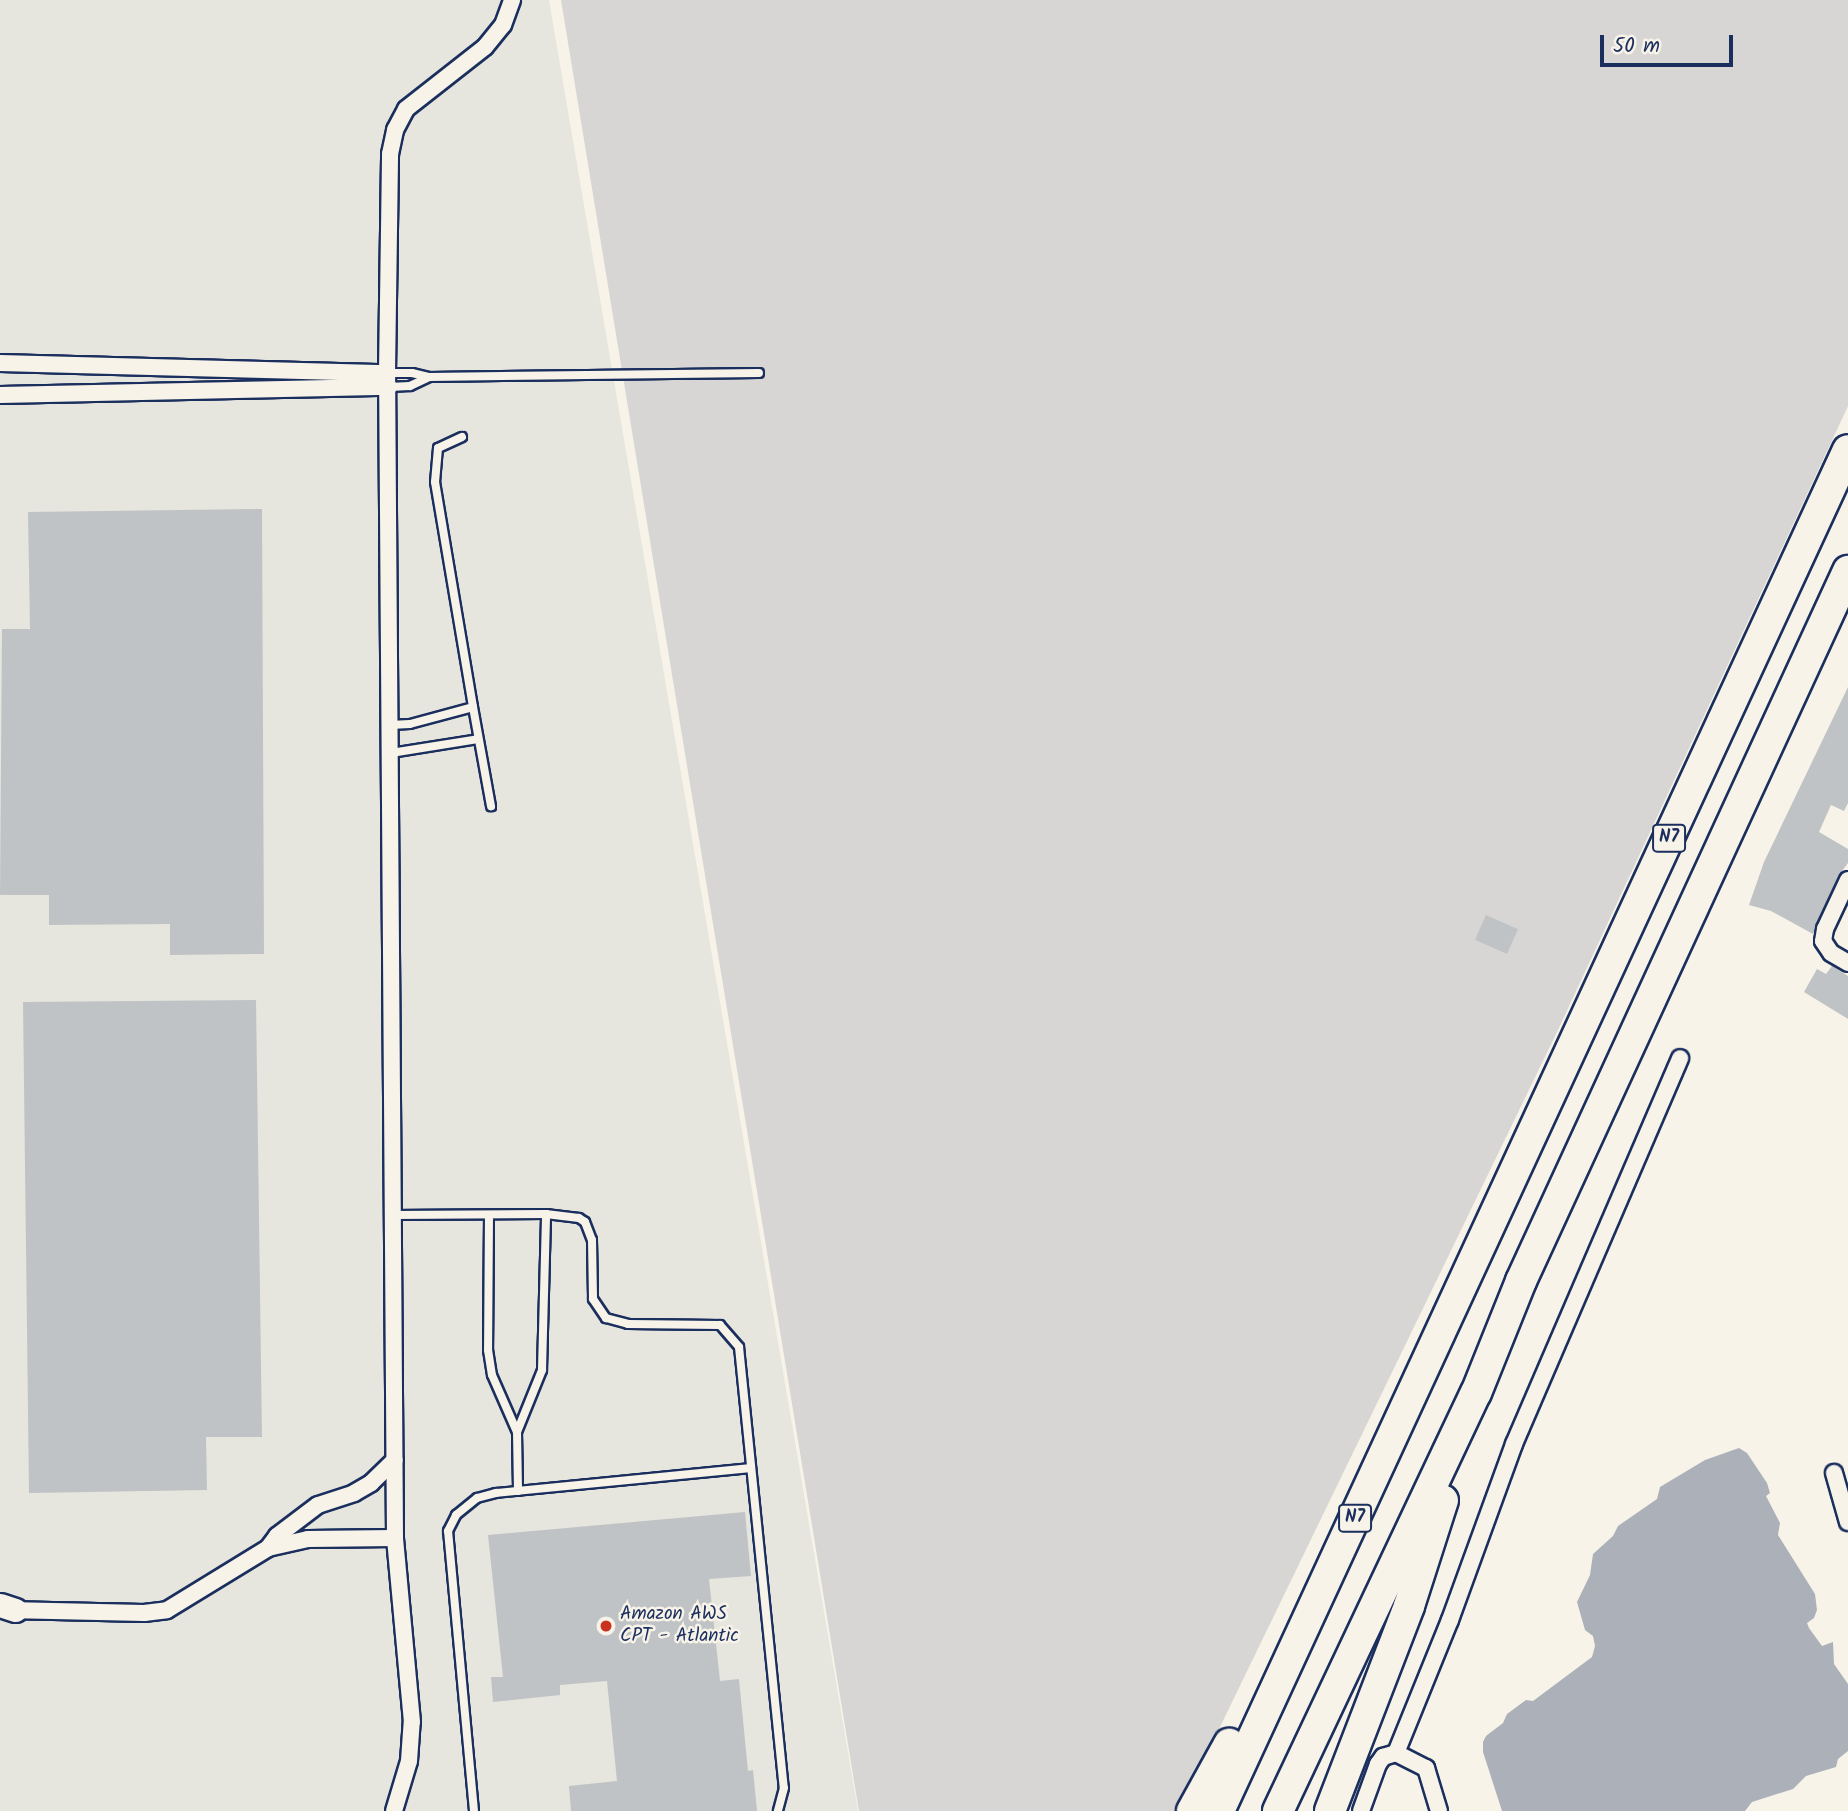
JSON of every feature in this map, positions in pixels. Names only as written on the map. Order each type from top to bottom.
[{"type":"highway","name":"N7","points":[[1219,1811],[1848,450]]},
{"type":"highway","points":[[1278,1811],[1476,1393],[1521,1281],[1848,572]]},
{"type":"highway","points":[[1192,1811],[1216,1771],[1269,1663],[1469,1238],[1490,1226]]},
{"type":"highway","points":[[1330,1811],[1409,1606],[1476,1393]]},
{"type":"street","points":[[394,1811],[409,1761],[412,1722],[395,1538],[388,380],[390,154],[395,130],[406,109],[485,47],[503,25],[512,0]]},
{"type":"street","points":[[0,363],[388,380]]},
{"type":"street","points":[[0,395],[388,380]]},
{"type":"street","points":[[1848,880],[1823,935],[1826,947],[1848,963]]},
{"type":"street","points":[[1396,1754],[1450,1620],[1514,1444],[1680,1058]]},
{"type":"street","points":[[268,1548],[276,1536],[318,1505],[354,1493],[371,1483],[395,1460]]},
{"type":"street","points":[[1834,1473],[1848,1522]]},
{"type":"street","points":[[4,1609],[144,1613],[167,1610],[268,1548],[308,1539],[395,1538]]},
{"type":"street","points":[[1361,1811],[1378,1764],[1383,1757],[1396,1754],[1426,1768],[1436,1807]]},
{"type":"lane","points":[[388,380],[412,373],[429,377],[759,373]]},
{"type":"lane","points":[[388,380],[410,387],[429,377]]},
{"type":"lane","points":[[462,437],[438,448],[435,482],[491,806]]},
{"type":"lane","points":[[390,725],[411,724],[473,707]]},
{"type":"lane","points":[[390,753],[478,739]]},
{"type":"lane","points":[[393,1215],[546,1214],[579,1218],[585,1222],[592,1240],[593,1299],[606,1318],[628,1324],[720,1325],[731,1335],[742,1359],[750,1468],[784,1788],[778,1811]]},
{"type":"lane","points":[[516,1432],[542,1370],[546,1214]]},
{"type":"lane","points":[[489,1215],[488,1350],[492,1376],[516,1432],[518,1490]]},
{"type":"lane","points":[[474,1811],[448,1531],[456,1515],[477,1498],[518,1490],[750,1468]]},
{"type":"shaded area","points":[[0,0],[549,0],[858,1811],[0,1811]]},
{"type":"shaded area","points":[[561,0],[1848,0],[1848,406],[1558,1030],[1204,1760],[1174,1811],[859,1811]]},
{"type":"shaded area","points":[[1739,1448],[1747,1453],[1767,1483],[1770,1493],[1766,1496],[1780,1523],[1778,1535],[1815,1594],[1817,1610],[1814,1618],[1807,1623],[1809,1628],[1822,1646],[1833,1642],[1834,1664],[1848,1684],[1848,1751],[1838,1759],[1836,1767],[1806,1776],[1793,1789],[1752,1802],[1745,1811],[1502,1811],[1483,1752],[1483,1742],[1486,1736],[1503,1723],[1507,1714],[1526,1700],[1533,1701],[1592,1657],[1595,1646],[1593,1636],[1585,1630],[1577,1602],[1590,1575],[1593,1554],[1613,1536],[1618,1526],[1657,1499],[1660,1487],[1705,1460]]},
{"type":"building","points":[[262,509],[264,954],[170,955],[170,924],[49,925],[49,895],[0,895],[2,629],[30,629],[28,512]]},
{"type":"building","points":[[1848,687],[1848,803],[1844,811],[1831,805],[1819,832],[1848,849],[1848,863],[1838,876],[1813,934],[1771,911],[1749,905],[1764,862]]},
{"type":"building","points":[[1486,915],[1518,929],[1507,954],[1475,940]]},
{"type":"building","points":[[1832,966],[1848,976],[1848,1019],[1804,992],[1817,969],[1826,974]]},
{"type":"building","points":[[256,1000],[262,1437],[206,1437],[207,1490],[29,1493],[23,1002]]},
{"type":"building","name":"Amazon AWS CPT - Atlantic","points":[[745,1512],[751,1576],[709,1579],[720,1681],[739,1679],[748,1771],[753,1770],[757,1811],[571,1811],[569,1786],[617,1781],[607,1681],[560,1685],[560,1695],[493,1702],[491,1677],[503,1677],[488,1535]]},
{"type":"place","name":"Amazon AWS CPT - Atlantic","points":[[606,1626]]}]
